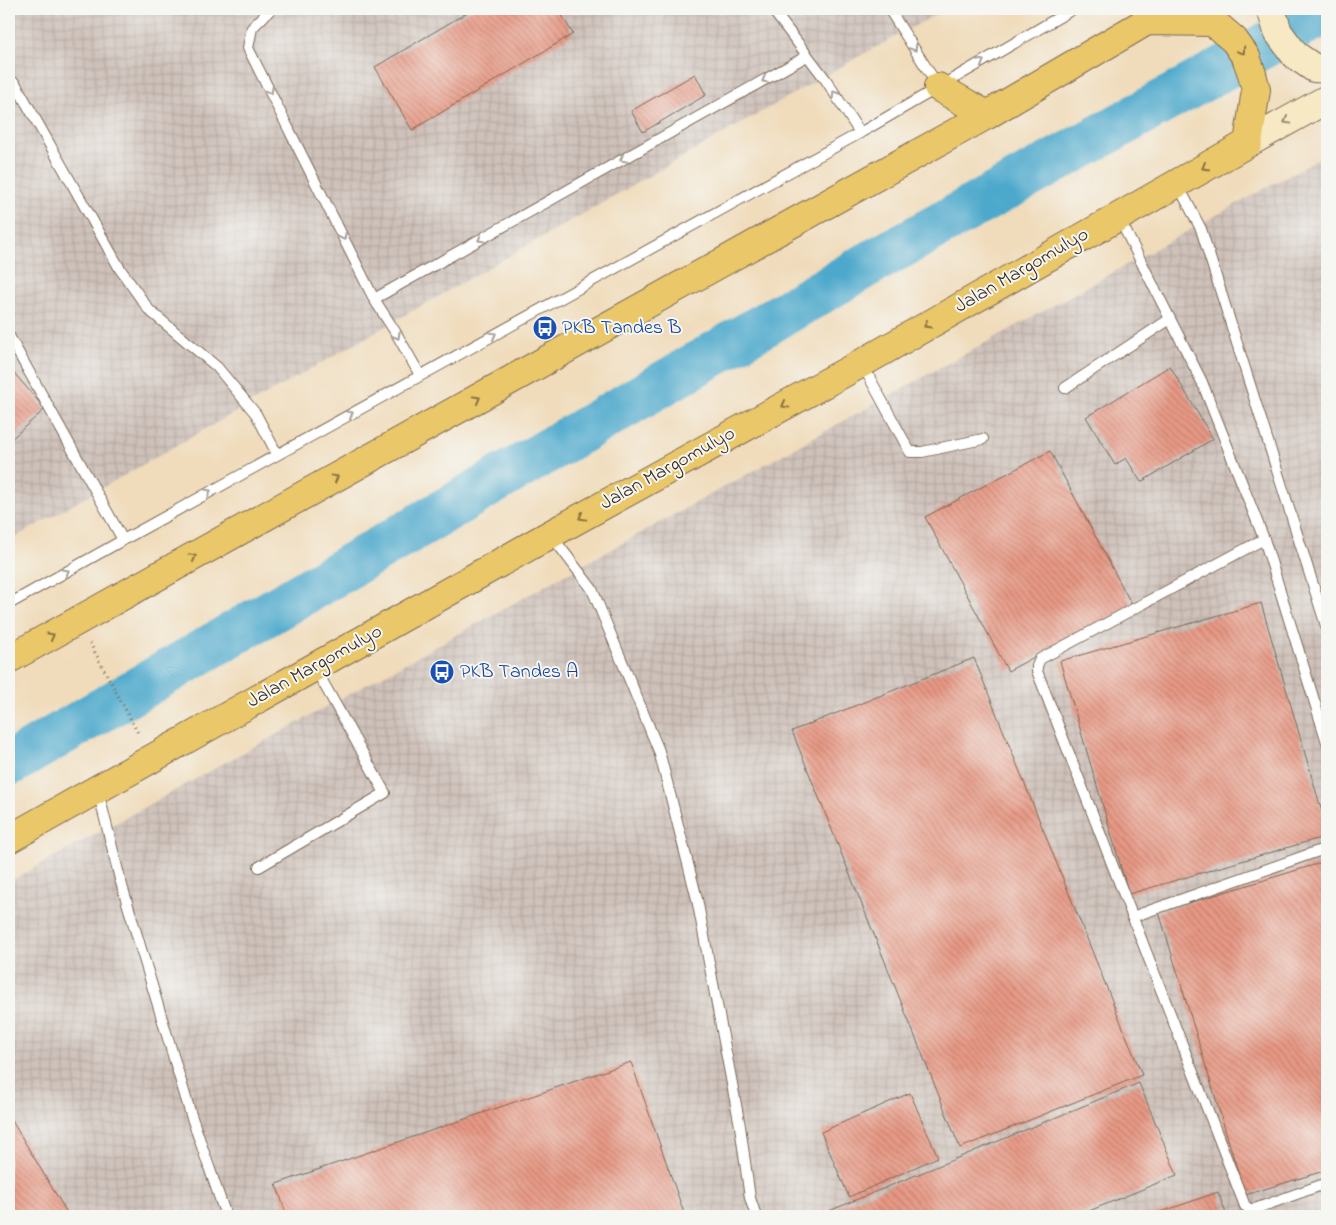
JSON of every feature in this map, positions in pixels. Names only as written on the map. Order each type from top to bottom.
[{"type":"highway","points":[[9,660],[987,115],[1158,15],[1212,22],[1234,40],[1246,57],[1256,90],[1248,143]]},
{"type":"highway","points":[[938,87],[987,115]]},
{"type":"highway","name":"Jalan Margomulyo","points":[[9,838],[551,534],[862,363],[1248,143]]},
{"type":"main road","points":[[1271,9],[1278,32],[1295,55],[1321,69]]},
{"type":"main road","name":"Jalan Margomulyo","points":[[1248,143],[1327,99]]},
{"type":"lane","points":[[271,9],[252,28],[248,48],[374,299],[420,375]]},
{"type":"lane","points":[[772,9],[826,80],[860,133]]},
{"type":"lane","points":[[889,9],[938,87]]},
{"type":"lane","points":[[9,604],[860,133],[1073,9]]},
{"type":"lane","points":[[374,299],[807,56]]},
{"type":"lane","points":[[15,83],[120,269],[149,310],[217,368],[256,414],[277,454]]},
{"type":"lane","points":[[1177,183],[1201,229],[1327,629]]},
{"type":"lane","points":[[1118,216],[1202,382],[1264,539],[1327,742]]},
{"type":"lane","points":[[1065,388],[1170,319]]},
{"type":"lane","points":[[9,336],[123,540]]},
{"type":"lane","points":[[862,363],[910,452],[922,452],[983,439]]},
{"type":"lane","points":[[551,534],[592,589],[658,751],[697,899],[740,1126],[750,1198],[756,1216]]},
{"type":"lane","points":[[1264,539],[1040,659],[1037,672],[1245,1206],[1252,1210],[1327,1183]]},
{"type":"lane","points":[[259,867],[385,793],[315,667]]},
{"type":"lane","points":[[98,789],[120,879],[191,1115],[226,1216]]},
{"type":"lane","points":[[1132,917],[1327,848]]},
{"type":"path","points":[[102,665],[127,711]]},
{"type":"shaded area","points":[[9,9],[946,9],[858,57],[9,541]]},
{"type":"shaded area","points":[[1327,154],[1327,1216],[9,1216],[9,882]]},
{"type":"building","points":[[473,9],[558,9],[573,34],[412,130],[375,67]]},
{"type":"building","points":[[695,74],[706,95],[643,132],[631,111]]},
{"type":"building","points":[[1170,366],[1213,439],[1141,482],[1126,458],[1115,465],[1086,417]]},
{"type":"building","points":[[9,367],[45,409],[9,441]]},
{"type":"building","points":[[1050,451],[1132,605],[1008,671],[925,517]]},
{"type":"building","points":[[1261,603],[1327,829],[1327,836],[1129,894],[1060,661]]},
{"type":"building","points":[[974,658],[1142,1075],[960,1148],[792,731]]},
{"type":"building","points":[[1327,861],[1327,1170],[1245,1195],[1159,912]]},
{"type":"building","points":[[631,1062],[685,1216],[287,1216],[276,1184]]},
{"type":"building","points":[[1139,1083],[1177,1175],[1077,1216],[832,1216],[829,1211]]},
{"type":"building","points":[[910,1093],[938,1157],[849,1197],[821,1132]]},
{"type":"building","points":[[9,1116],[69,1216],[9,1216]]},
{"type":"building","points":[[1218,1192],[1227,1216],[1150,1216]]},
{"type":"waterway","points":[[9,764],[867,265],[1327,11]]},
{"type":"place","name":"PKB Tandes B","points":[[545,328]]},
{"type":"place","name":"PKB Tandes A","points":[[442,672]]}]
